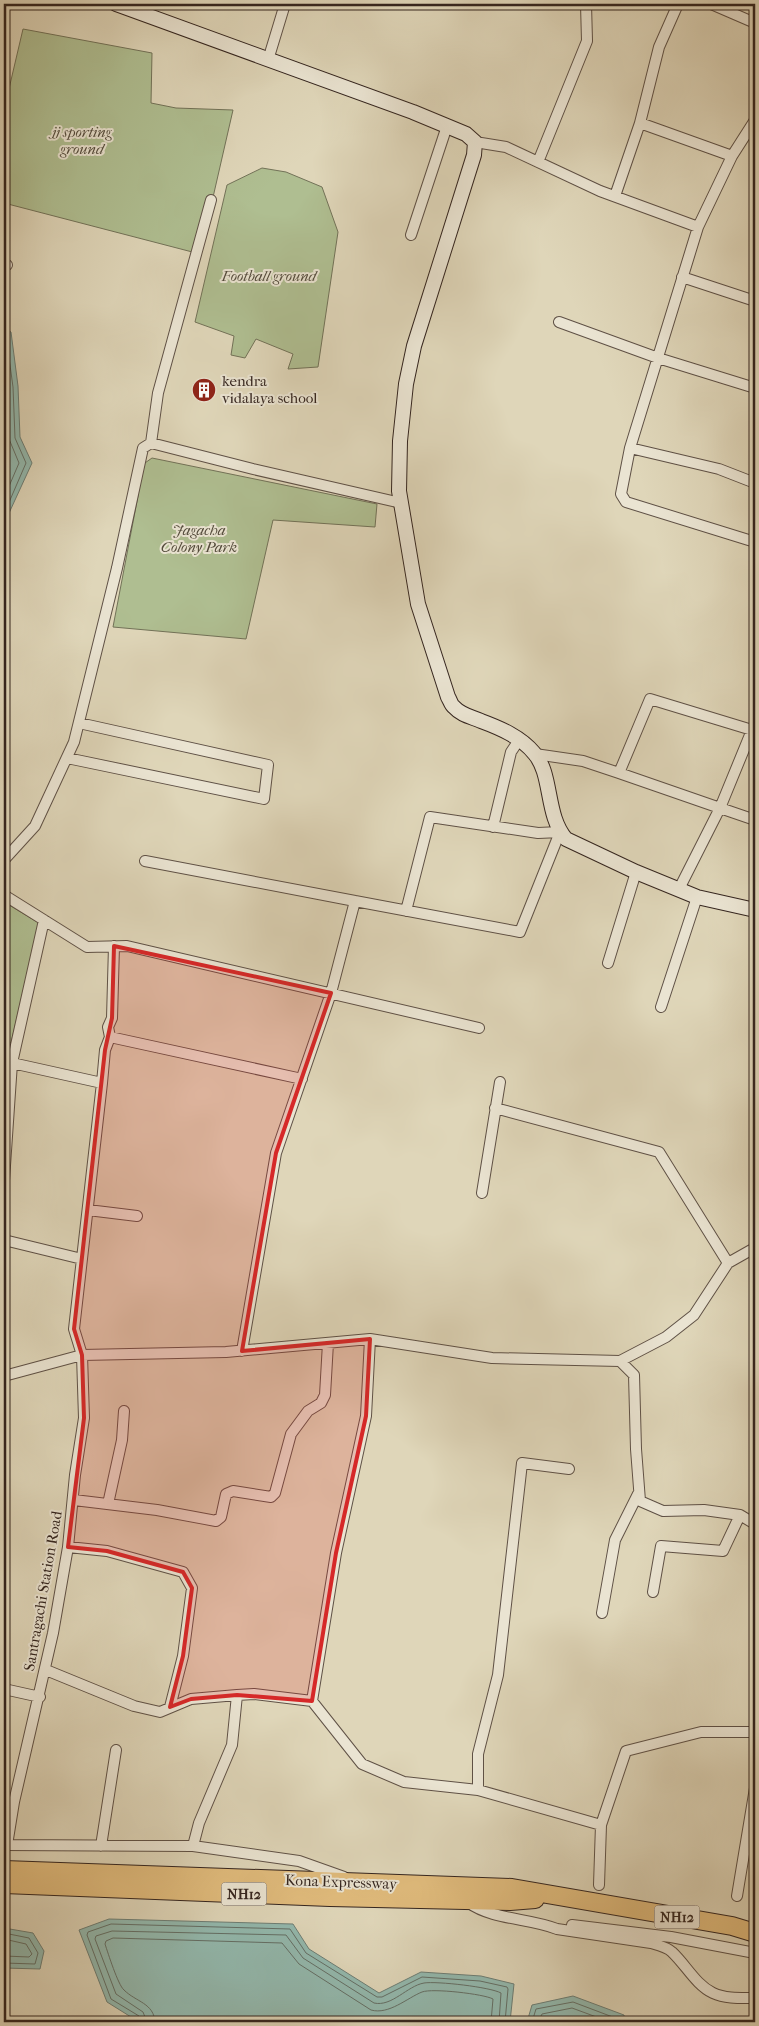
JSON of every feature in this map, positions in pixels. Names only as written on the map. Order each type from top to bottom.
[{"type":"highway","name":"Kona Expressway","points":[[4,1870],[50,1879],[330,1897],[510,1901],[557,1897]]},
{"type":"highway","name":"Kona Expressway","points":[[4,1884],[50,1879]]},
{"type":"highway","name":"Kona Expressway","points":[[73,1880],[360,1883],[512,1888],[732,1926],[755,1933]]},
{"type":"main road","points":[[116,4],[447,126],[466,134],[475,142],[474,155],[414,346],[406,384],[400,441],[399,491],[418,604],[448,697],[453,707],[462,713],[494,726],[519,740],[535,754],[541,765],[560,832],[566,839],[636,872],[697,897],[755,910]]},
{"type":"street","points":[[268,60],[285,4]]},
{"type":"street","points":[[538,162],[587,41],[586,4]]},
{"type":"street","points":[[614,196],[640,123],[659,47],[678,4]]},
{"type":"street","points":[[711,4],[755,23]]},
{"type":"street","points":[[755,120],[732,156],[698,226],[630,448],[621,494],[626,502],[755,542]]},
{"type":"street","points":[[640,123],[732,156]]},
{"type":"street","points":[[411,235],[447,126]]},
{"type":"street","points":[[475,142],[506,147],[614,196],[698,226]]},
{"type":"street","points":[[151,443],[158,393],[211,200]]},
{"type":"street","points":[[682,277],[755,302]]},
{"type":"street","points":[[558,322],[658,358],[755,388]]},
{"type":"street","points":[[4,860],[35,826],[74,742],[117,568],[143,448],[151,443],[253,469],[402,503]]},
{"type":"street","points":[[630,448],[719,469],[755,482]]},
{"type":"street","points":[[619,772],[650,699],[754,728],[720,808],[679,889]]},
{"type":"street","points":[[67,758],[264,799],[268,764],[78,723]]},
{"type":"street","points":[[493,827],[511,752],[519,740]]},
{"type":"street","points":[[535,754],[583,760],[755,820]]},
{"type":"street","points":[[145,861],[406,911],[520,932],[560,832],[538,834],[430,817],[406,911]]},
{"type":"street","points":[[608,963],[636,872]]},
{"type":"street","points":[[4,895],[87,946],[127,946],[479,1028]]},
{"type":"street","points":[[662,1007],[697,897]]},
{"type":"street","points":[[242,1351],[276,1153],[332,993],[354,901]]},
{"type":"street","points":[[4,1180],[12,1063],[44,920]]},
{"type":"street","name":"Santragachi Station Road","points":[[5,1845],[6,1828],[46,1670],[68,1547],[75,1475],[84,1418],[82,1355],[74,1328],[105,1050],[110,1037],[108,1027],[112,1018],[114,946]]},
{"type":"street","points":[[110,1037],[302,1079]]},
{"type":"street","points":[[12,1063],[102,1083]]},
{"type":"street","points":[[482,1193],[500,1082]]},
{"type":"street","points":[[496,1108],[659,1152],[728,1263]]},
{"type":"street","points":[[88,1210],[137,1216]]},
{"type":"street","points":[[4,1240],[82,1259]]},
{"type":"street","points":[[4,1376],[82,1355],[242,1351],[370,1339],[492,1358],[620,1361],[666,1337],[694,1315],[728,1263],[751,1250],[755,1250]]},
{"type":"street","points":[[312,1701],[336,1554],[366,1416],[370,1339]]},
{"type":"street","points":[[74,1500],[157,1510],[216,1521],[221,1517],[226,1494],[233,1491],[271,1497],[275,1492],[291,1434],[308,1410],[321,1403],[325,1395],[328,1343]]},
{"type":"street","points":[[620,1361],[634,1376],[638,1494],[640,1501],[663,1510],[704,1510],[740,1515],[755,1524]]},
{"type":"street","points":[[108,1504],[122,1440],[124,1411]]},
{"type":"street","points":[[478,1790],[478,1754],[498,1675],[522,1464],[569,1470]]},
{"type":"street","points":[[602,1613],[616,1540],[638,1494]]},
{"type":"street","points":[[653,1592],[660,1546],[723,1551],[740,1515]]},
{"type":"street","points":[[68,1547],[107,1551],[183,1572],[192,1588],[183,1656],[170,1707]]},
{"type":"street","points":[[46,1670],[134,1706],[160,1712],[191,1699],[237,1695],[254,1694],[312,1701],[362,1764],[404,1782],[478,1790],[601,1825]]},
{"type":"street","points":[[4,1689],[40,1697]]},
{"type":"street","points":[[193,1846],[199,1823],[232,1745],[237,1695]]},
{"type":"street","points":[[599,1885],[601,1825],[626,1751],[701,1732],[755,1732]]},
{"type":"street","points":[[101,1846],[116,1750]]},
{"type":"street","points":[[737,1896],[755,1788]]},
{"type":"street","points":[[5,1845],[193,1846],[299,1860],[360,1883]]},
{"type":"street","points":[[462,1899],[475,1907],[493,1913],[543,1923],[608,1928],[671,1937],[755,1953]]},
{"type":"street","points":[[543,1923],[557,1929],[651,1943],[672,1952],[695,1978],[712,1993],[738,1998],[755,1998]]},
{"type":"highlighted area","points":[[114,946],[331,993],[276,1153],[242,1351],[370,1339],[366,1416],[336,1553],[312,1701],[237,1695],[191,1699],[170,1707],[183,1656],[192,1588],[183,1572],[107,1551],[68,1547],[84,1418],[82,1355],[74,1329],[105,1050],[112,1018]]},
{"type":"green space","name":"jj sporting ground","points":[[23,29],[152,53],[151,103],[176,108],[233,110],[200,254],[4,203],[4,94],[8,93]]},
{"type":"green space","name":"Football ground","points":[[262,168],[286,172],[322,187],[338,232],[318,367],[288,369],[293,354],[256,339],[245,358],[231,355],[234,336],[195,322],[227,185]]},
{"type":"green space","name":"Jagacha Colony Park","points":[[152,458],[377,504],[375,527],[273,520],[246,639],[113,627],[138,496],[142,465]]},
{"type":"green space","points":[[4,902],[39,923],[11,1043],[4,1041]]},
{"type":"water","points":[[4,328],[11,332],[18,386],[20,437],[32,463],[4,524]]},
{"type":"water","points":[[109,1919],[293,1924],[309,1949],[379,1993],[421,1972],[481,1976],[514,1984],[510,2022],[139,2022],[107,2002],[79,1930]]},
{"type":"water","points":[[4,1928],[33,1933],[44,1951],[40,1969],[4,1968]]},
{"type":"water","points":[[573,1996],[624,2015],[625,2022],[527,2022],[532,2005]]},
{"type":"place","name":"kendra vidalaya school","points":[[204,390]]}]
